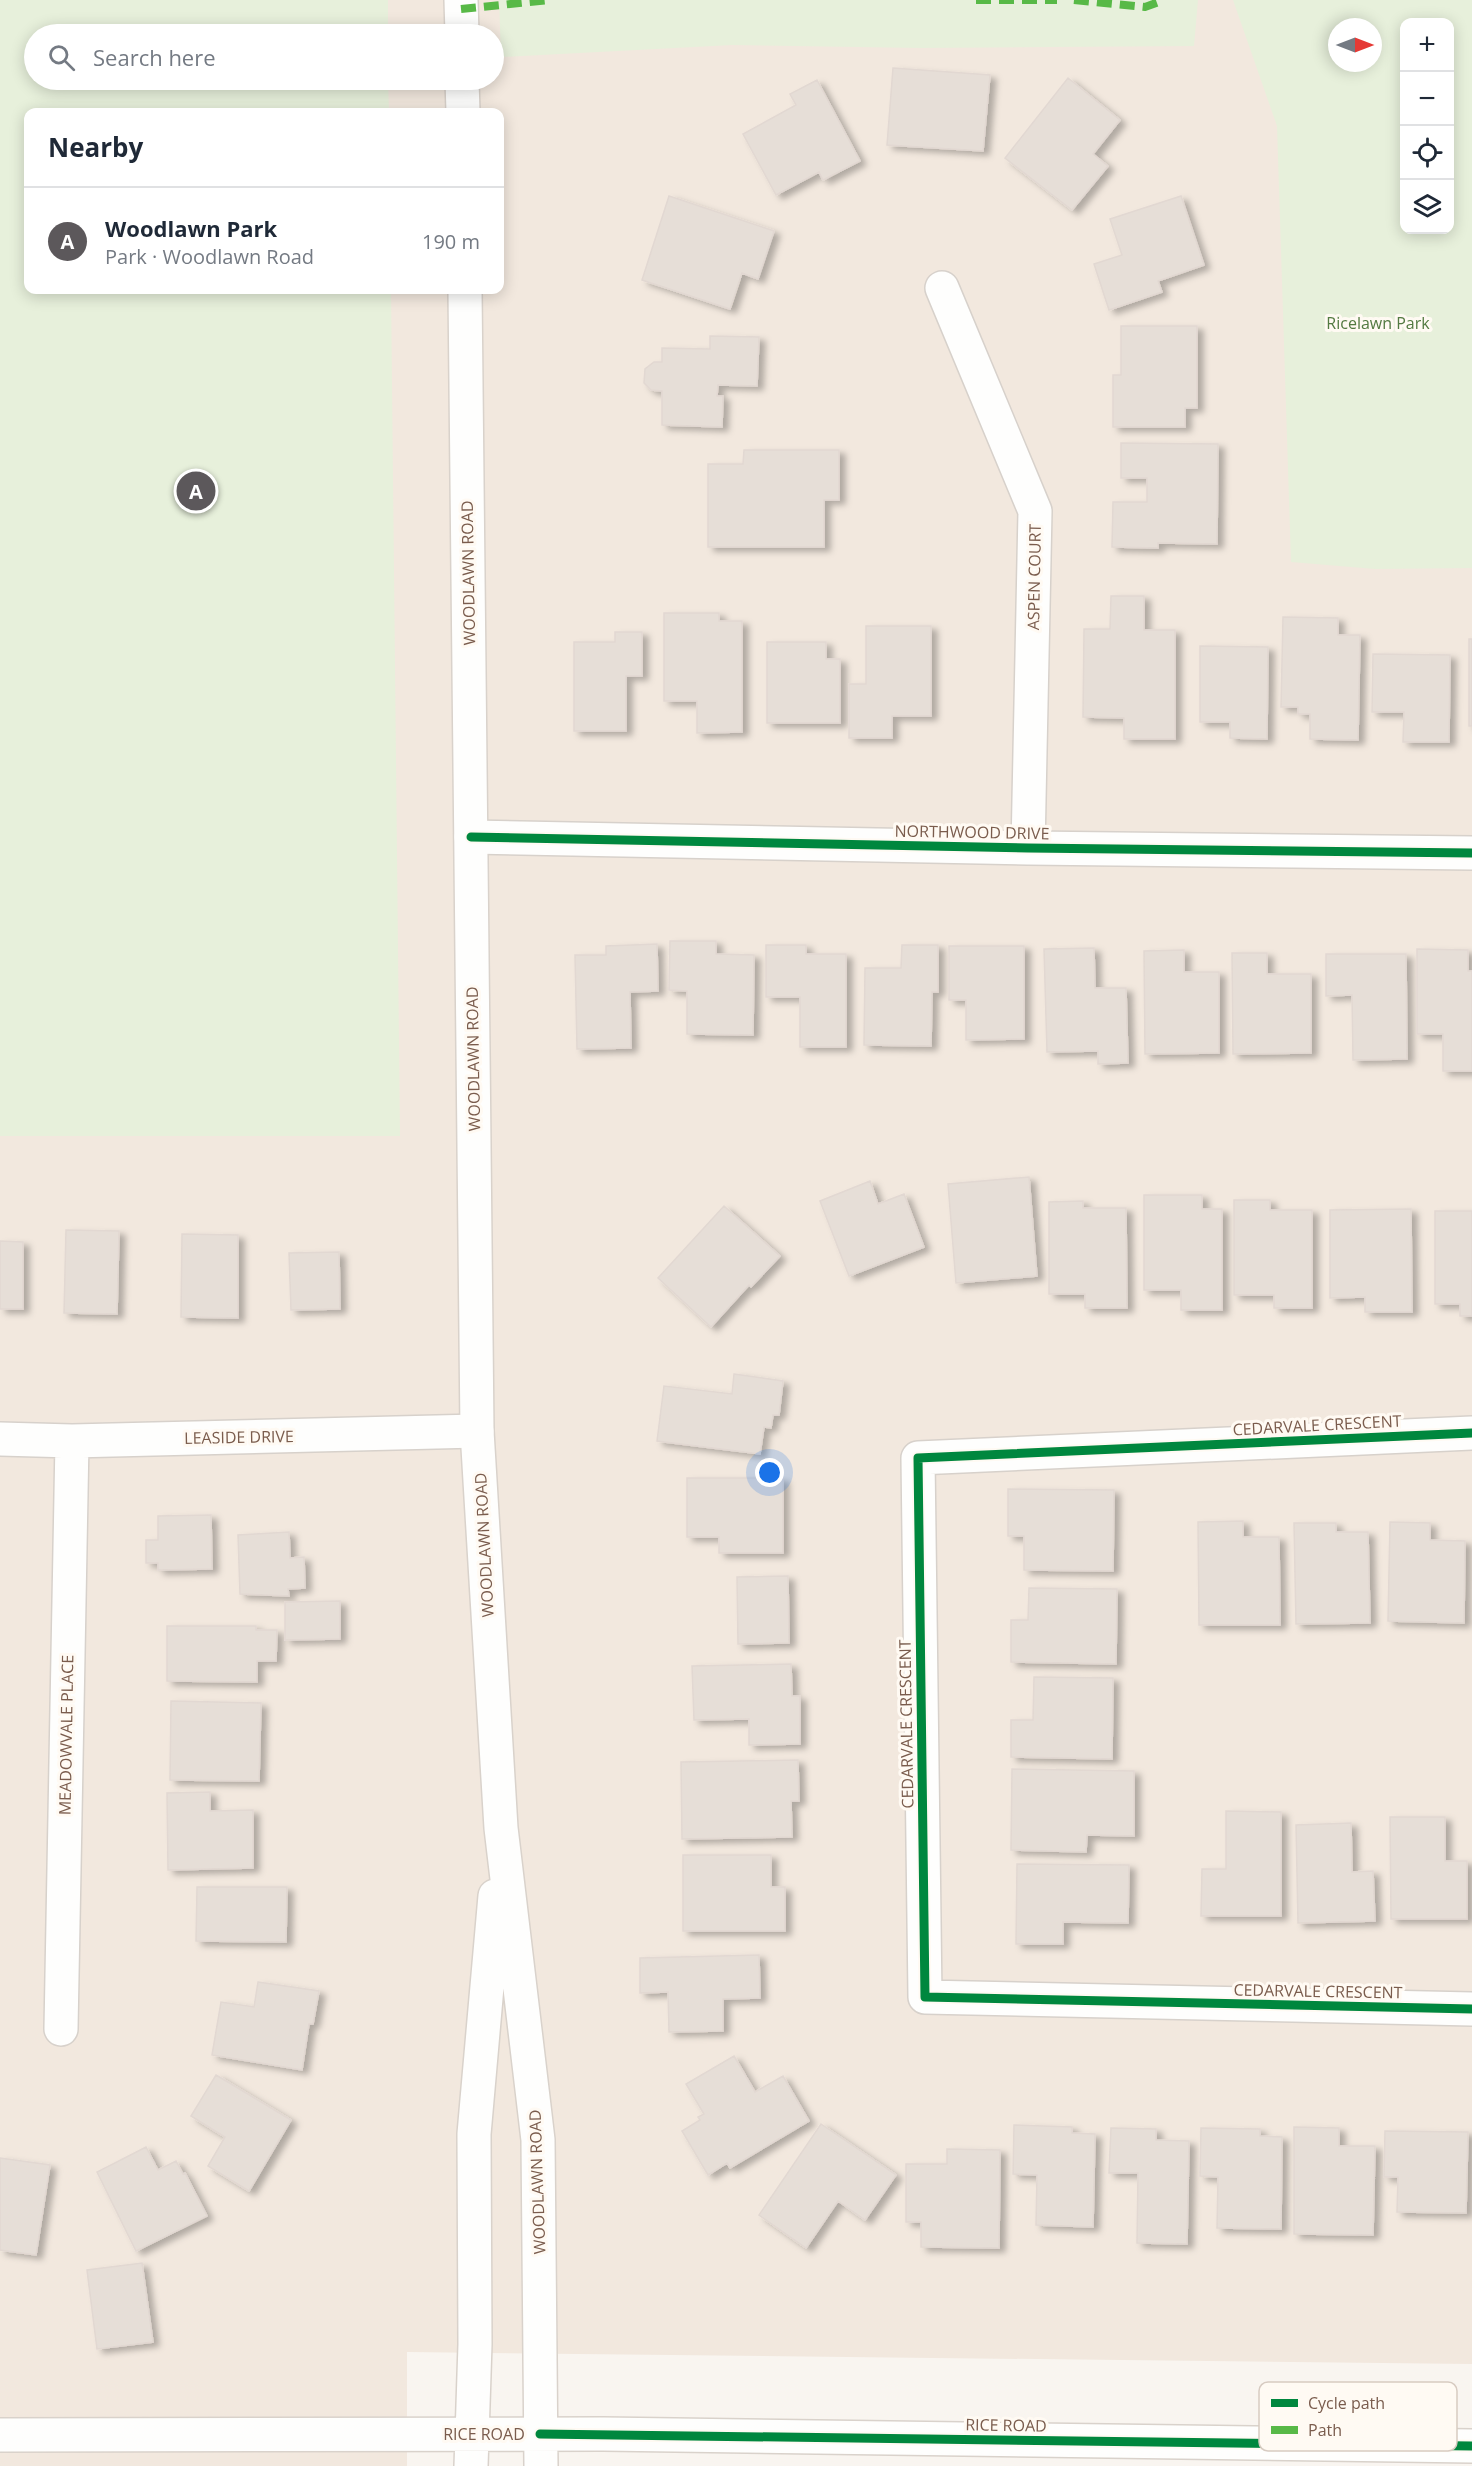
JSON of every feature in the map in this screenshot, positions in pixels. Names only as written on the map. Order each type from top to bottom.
[{"type":"street","points":[[461,0],[462,24]]},
{"type":"street","points":[[462,90],[463,108]]},
{"type":"street","name":"ASPEN COURT","points":[[942,288],[1035,511],[1028,848]]},
{"type":"street","name":"WOODLAWN ROAD","points":[[465,294],[477,1431],[501,1828],[538,2140],[541,2466]]},
{"type":"street","name":"NORTHWOOD DRIVE","points":[[471,837],[1472,854]]},
{"type":"street","name":"LEASIDE DRIVE","points":[[0,1439],[72,1441],[477,1431]]},
{"type":"street","name":"CEDARVALE CRESCENT","points":[[1472,1433],[918,1458],[925,1998],[1472,2009]]},
{"type":"street","name":"MEADOWVALE PLACE","points":[[61,2029],[72,1441]]},
{"type":"street","name":"WOODLAWN ROAD","points":[[472,2450],[475,2343],[474,2134],[501,1828]]},
{"type":"street","name":"RICE ROAD","points":[[0,2435],[472,2450],[540,2434],[1259,2443]]},
{"type":"street","name":"RICE ROAD","points":[[1457,2446],[1472,2446]]},
{"type":"shaded area","points":[[0,0],[1472,0],[1472,2364],[407,2352],[407,2466],[0,2466]]},
{"type":"green space","points":[[0,0],[388,0],[388,24],[24,24],[24,90],[388,90],[389,108],[24,108],[24,294],[391,294],[400,1136],[0,1136]]},
{"type":"green space","points":[[499,0],[1198,0],[1194,46],[921,48],[732,45],[504,57],[504,24],[500,24]]},
{"type":"green space","name":"Ricelawn Park","points":[[1233,0],[1472,0],[1472,568],[1375,569],[1291,562],[1277,126]]},
{"type":"building","points":[[893,68],[990,75],[983,151],[887,145]]},
{"type":"building","points":[[1068,78],[1120,120],[1093,154],[1108,166],[1072,210],[1005,158]]},
{"type":"building","points":[[817,80],[860,161],[823,180],[819,172],[776,195],[743,134],[796,105],[790,94]]},
{"type":"building","points":[[669,196],[774,231],[758,279],[742,273],[730,309],[642,280]]},
{"type":"building","points":[[1181,196],[1204,265],[1158,281],[1162,292],[1109,310],[1094,264],[1122,255],[1110,219]]},
{"type":"building","points":[[1121,326],[1197,326],[1197,408],[1185,408],[1185,427],[1113,427],[1113,375],[1121,375]]},
{"type":"building","points":[[710,336],[759,337],[757,386],[718,385],[717,396],[723,396],[722,427],[662,425],[662,391],[651,390],[644,383],[645,369],[654,362],[662,362],[662,348],[710,349]]},
{"type":"building","points":[[1121,443],[1218,444],[1217,544],[1158,543],[1158,548],[1112,547],[1113,502],[1147,502],[1147,478],[1121,478]]},
{"type":"building","points":[[744,450],[839,450],[839,500],[824,500],[824,547],[708,547],[708,464],[743,464]]},
{"type":"building","points":[[1111,596],[1144,596],[1144,630],[1175,630],[1175,739],[1124,739],[1124,718],[1083,717],[1084,629],[1110,629]]},
{"type":"building","points":[[664,613],[719,613],[719,621],[742,621],[742,732],[697,733],[697,701],[664,701]]},
{"type":"building","points":[[1283,617],[1338,618],[1338,635],[1360,635],[1358,740],[1310,739],[1310,714],[1298,714],[1298,707],[1281,707]]},
{"type":"building","points":[[866,626],[931,626],[931,716],[892,716],[892,738],[849,738],[849,684],[866,684]]},
{"type":"building","points":[[615,632],[642,632],[642,676],[626,676],[626,731],[574,731],[574,642],[615,642]]},
{"type":"building","points":[[1469,639],[1472,639],[1472,726],[1469,726]]},
{"type":"building","points":[[767,642],[826,642],[826,659],[840,659],[840,723],[767,723]]},
{"type":"building","points":[[1200,646],[1268,647],[1267,739],[1230,738],[1230,722],[1200,722]]},
{"type":"building","points":[[1373,654],[1450,655],[1449,742],[1403,742],[1404,712],[1372,712]]},
{"type":"building","points":[[670,941],[716,941],[716,954],[754,955],[753,1035],[687,1034],[687,991],[669,990]]},
{"type":"building","points":[[657,944],[658,991],[630,992],[631,1048],[577,1049],[575,955],[606,955],[606,946]]},
{"type":"building","points":[[766,945],[806,945],[806,954],[846,954],[846,1047],[800,1047],[800,997],[766,997]]},
{"type":"building","points":[[902,945],[938,945],[938,992],[932,992],[931,1046],[864,1045],[865,968],[901,968]]},
{"type":"building","points":[[949,946],[1024,946],[1024,1039],[966,1040],[966,1000],[949,1000]]},
{"type":"building","points":[[1094,948],[1095,988],[1126,988],[1128,1063],[1098,1064],[1098,1051],[1047,1052],[1044,949]]},
{"type":"building","points":[[1417,949],[1468,950],[1468,971],[1472,971],[1472,1071],[1443,1071],[1443,1034],[1417,1034]]},
{"type":"building","points":[[1184,950],[1184,972],[1219,972],[1219,1053],[1145,1054],[1144,951]]},
{"type":"building","points":[[1232,953],[1267,953],[1267,974],[1311,974],[1311,1053],[1233,1054]]},
{"type":"building","points":[[1326,954],[1406,954],[1407,1059],[1353,1060],[1352,995],[1326,996]]},
{"type":"building","points":[[1029,1177],[1037,1276],[956,1283],[948,1184]]},
{"type":"building","points":[[870,1181],[878,1204],[904,1194],[924,1247],[849,1276],[820,1201]]},
{"type":"building","points":[[1144,1195],[1202,1195],[1202,1209],[1222,1209],[1222,1310],[1181,1310],[1181,1290],[1144,1290]]},
{"type":"building","points":[[1234,1200],[1270,1200],[1270,1210],[1312,1210],[1312,1308],[1274,1308],[1274,1295],[1234,1295]]},
{"type":"building","points":[[1083,1201],[1083,1208],[1126,1208],[1127,1308],[1085,1308],[1085,1294],[1049,1294],[1049,1202]]},
{"type":"building","points":[[724,1206],[780,1256],[751,1287],[749,1285],[711,1327],[658,1278]]},
{"type":"building","points":[[1411,1209],[1412,1312],[1365,1312],[1365,1297],[1330,1298],[1330,1210]]},
{"type":"building","points":[[1435,1211],[1472,1211],[1472,1316],[1460,1316],[1460,1304],[1435,1304]]},
{"type":"building","points":[[66,1230],[119,1231],[117,1314],[64,1313]]},
{"type":"building","points":[[182,1234],[238,1235],[238,1318],[181,1317]]},
{"type":"building","points":[[0,1241],[23,1242],[23,1309],[0,1309]]},
{"type":"building","points":[[339,1252],[340,1309],[291,1310],[289,1253]]},
{"type":"building","points":[[734,1374],[783,1381],[779,1415],[773,1415],[771,1428],[764,1427],[760,1454],[657,1441],[664,1386],[732,1394]]},
{"type":"building","points":[[687,1478],[783,1478],[783,1553],[719,1553],[719,1537],[687,1537]]},
{"type":"building","points":[[1008,1489],[1114,1490],[1113,1571],[1024,1570],[1024,1536],[1008,1536]]},
{"type":"building","points":[[211,1515],[212,1569],[158,1570],[158,1563],[146,1563],[146,1540],[158,1540],[158,1516]]},
{"type":"building","points":[[1243,1521],[1243,1537],[1279,1537],[1280,1625],[1199,1625],[1198,1522]]},
{"type":"building","points":[[1390,1522],[1430,1523],[1430,1540],[1465,1541],[1464,1623],[1388,1621]]},
{"type":"building","points":[[1294,1523],[1336,1523],[1336,1532],[1368,1532],[1370,1623],[1296,1624]]},
{"type":"building","points":[[289,1532],[290,1558],[304,1557],[305,1588],[288,1589],[289,1596],[240,1594],[238,1535]]},
{"type":"building","points":[[788,1576],[789,1643],[738,1644],[737,1577]]},
{"type":"building","points":[[1029,1588],[1117,1589],[1116,1664],[1011,1662],[1011,1620],[1028,1620]]},
{"type":"building","points":[[340,1601],[340,1639],[285,1640],[285,1602]]},
{"type":"building","points":[[167,1626],[256,1626],[256,1630],[277,1630],[276,1661],[257,1661],[257,1682],[167,1681]]},
{"type":"building","points":[[791,1664],[792,1696],[800,1696],[800,1744],[749,1745],[749,1719],[694,1720],[692,1666]]},
{"type":"building","points":[[1034,1677],[1113,1678],[1112,1759],[1011,1757],[1011,1720],[1033,1720]]},
{"type":"building","points":[[171,1701],[261,1703],[259,1781],[170,1780]]},
{"type":"building","points":[[798,1760],[799,1801],[791,1801],[792,1837],[682,1839],[681,1762]]},
{"type":"building","points":[[1012,1769],[1134,1771],[1134,1836],[1087,1835],[1086,1852],[1011,1850]]},
{"type":"building","points":[[210,1792],[210,1811],[253,1810],[253,1868],[168,1870],[167,1793]]},
{"type":"building","points":[[1226,1811],[1281,1812],[1281,1916],[1201,1916],[1202,1869],[1226,1869]]},
{"type":"building","points":[[1390,1817],[1445,1817],[1445,1861],[1467,1861],[1467,1919],[1391,1919]]},
{"type":"building","points":[[1351,1823],[1352,1872],[1373,1871],[1375,1921],[1298,1923],[1296,1825]]},
{"type":"building","points":[[683,1855],[771,1855],[771,1887],[785,1887],[785,1931],[683,1931]]},
{"type":"building","points":[[1017,1864],[1129,1865],[1128,1923],[1063,1922],[1063,1944],[1016,1944]]},
{"type":"building","points":[[197,1887],[287,1887],[286,1942],[196,1941]]},
{"type":"building","points":[[759,1955],[760,1998],[723,1999],[723,2031],[669,2032],[668,1992],[640,1993],[640,1958]]},
{"type":"building","points":[[258,1982],[319,1991],[313,2024],[309,2024],[302,2070],[212,2055],[221,2002],[254,2007]]},
{"type":"building","points":[[734,2056],[755,2092],[783,2076],[809,2121],[730,2168],[727,2163],[708,2175],[682,2131],[700,2120],[698,2117],[704,2114],[686,2084]]},
{"type":"building","points":[[216,2075],[291,2120],[249,2191],[208,2166],[225,2137],[191,2116]]},
{"type":"building","points":[[821,2124],[896,2175],[865,2220],[838,2201],[806,2248],[759,2215]]},
{"type":"building","points":[[1014,2125],[1072,2127],[1072,2133],[1095,2134],[1093,2227],[1036,2225],[1037,2175],[1013,2174]]},
{"type":"building","points":[[1294,2127],[1339,2128],[1339,2146],[1375,2146],[1373,2235],[1294,2234]]},
{"type":"building","points":[[1111,2128],[1156,2129],[1156,2140],[1189,2141],[1187,2244],[1137,2243],[1138,2173],[1109,2173]]},
{"type":"building","points":[[1201,2128],[1260,2129],[1260,2136],[1282,2137],[1281,2229],[1217,2228],[1218,2177],[1200,2176]]},
{"type":"building","points":[[1385,2131],[1468,2132],[1466,2213],[1397,2212],[1398,2177],[1384,2177]]},
{"type":"building","points":[[146,2147],[158,2170],[176,2161],[183,2174],[185,2173],[207,2216],[136,2251],[97,2172]]},
{"type":"building","points":[[947,2149],[1000,2150],[999,2248],[921,2247],[921,2222],[906,2222],[906,2164],[947,2164]]},
{"type":"building","points":[[0,2158],[50,2165],[36,2255],[0,2250]]},
{"type":"building","points":[[142,2263],[153,2342],[97,2349],[87,2270]]},
{"type":"marked path","points":[[461,9],[550,0]]},
{"type":"marked path","points":[[976,0],[1057,0]]},
{"type":"marked path","points":[[1074,0],[1145,7],[1164,0]]},
{"type":"cycle path","points":[[471,837],[1028,848],[1472,853]]},
{"type":"cycle path","points":[[1472,1433],[918,1458],[925,1997],[1472,2009]]},
{"type":"cycle path","points":[[540,2434],[1259,2443]]},
{"type":"cycle path","points":[[1457,2446],[1472,2446]]},
{"type":"place","name":"Woodlawn Park","points":[[196,491]]}]
